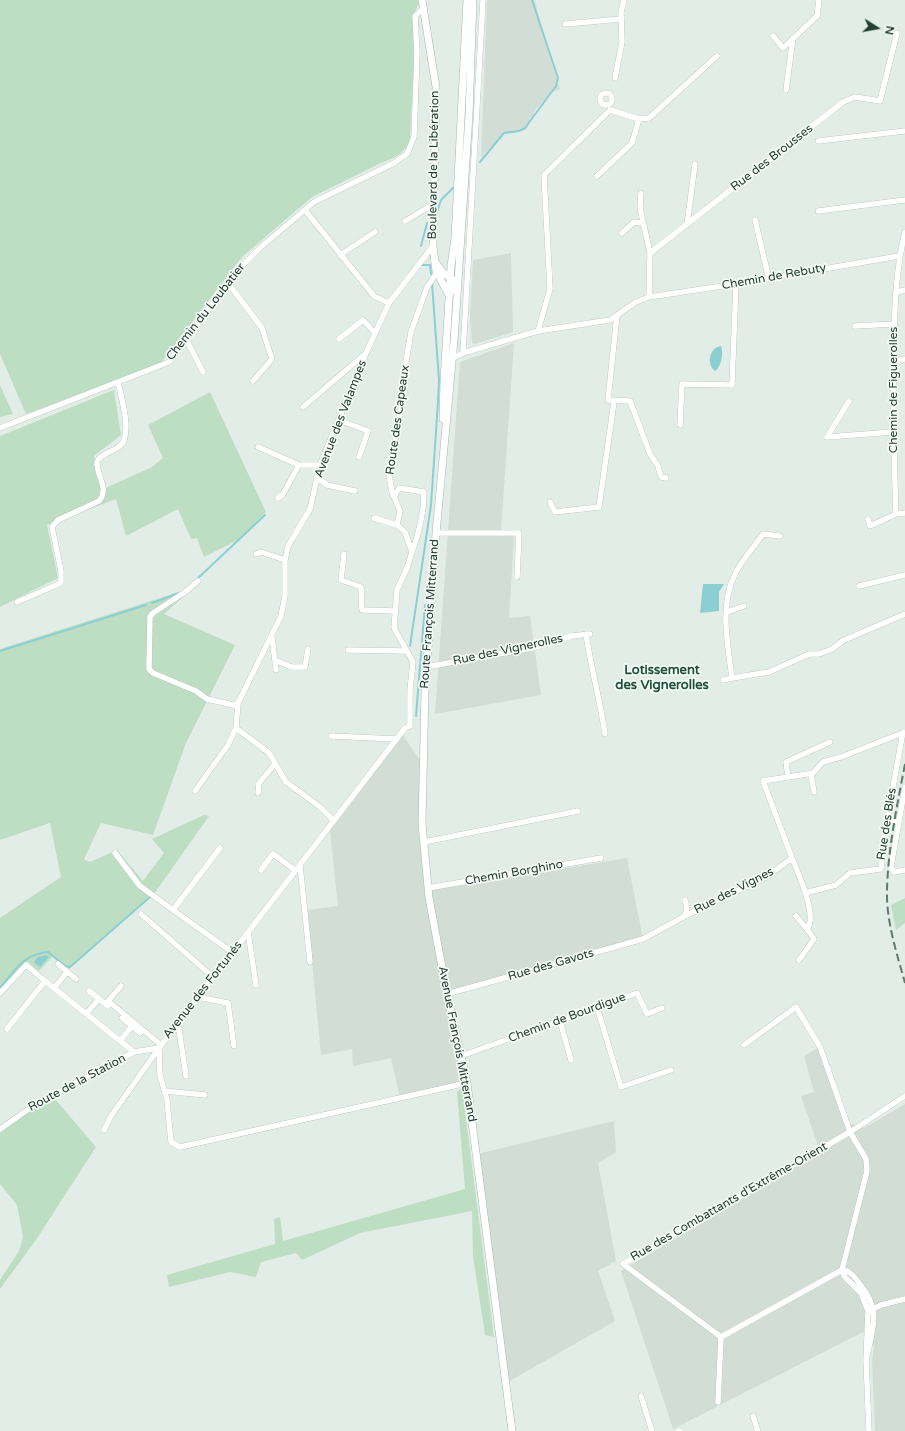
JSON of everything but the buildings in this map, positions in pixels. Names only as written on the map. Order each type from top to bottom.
[{"type":"main road","name":"Boulevard de la Libération","points":[[422,0],[436,87],[432,246],[434,260],[450,296]]},
{"type":"main road","points":[[441,476],[444,381],[455,238],[468,0]]},
{"type":"main road","points":[[441,476],[453,358],[469,115],[473,0]]},
{"type":"main road","points":[[438,270],[451,276],[455,283],[452,335],[454,343]]},
{"type":"main road","name":"Route François Mitterrand","points":[[423,752],[426,667],[441,476]]},
{"type":"main road","name":"Avenue François Mitterrand","points":[[423,752],[424,842],[428,888],[447,994],[467,1083],[512,1431]]},
{"type":"street","points":[[463,353],[483,0]]},
{"type":"street","points":[[615,78],[622,42],[621,19],[624,0]]},
{"type":"street","points":[[773,36],[783,48],[817,16],[818,0]]},
{"type":"street","name":"Chemin du Loubatier","points":[[0,428],[169,362],[237,271],[261,247],[314,202],[407,154],[414,137],[417,54],[415,16],[424,8]]},
{"type":"street","points":[[566,24],[621,19]]},
{"type":"street","name":"Rue des Brousses","points":[[650,253],[850,97],[880,100],[897,33]]},
{"type":"street","points":[[786,90],[793,38]]},
{"type":"street","points":[[538,331],[550,289],[544,174],[610,110],[612,101],[610,94],[604,93],[601,100],[610,110],[638,119],[649,118],[717,56]]},
{"type":"street","points":[[605,104],[612,101]]},
{"type":"street","points":[[597,176],[632,143],[638,119]]},
{"type":"street","points":[[818,141],[905,131]]},
{"type":"street","points":[[687,225],[695,164]]},
{"type":"street","points":[[453,358],[463,353],[538,331],[610,320],[636,302],[649,297],[650,253],[640,208],[641,193]]},
{"type":"street","points":[[818,211],[905,200]]},
{"type":"street","points":[[405,221],[432,205]]},
{"type":"street","points":[[305,210],[340,256],[374,296],[389,303]]},
{"type":"street","points":[[755,220],[769,279]]},
{"type":"street","points":[[622,233],[634,222],[643,223]]},
{"type":"street","points":[[340,256],[375,232]]},
{"type":"street","name":"Chemin de Figuerolles","points":[[896,514],[893,432],[894,324],[899,256],[905,232]]},
{"type":"street","name":"Avenue des Valampes","points":[[195,791],[228,745],[236,728],[238,706],[281,616],[285,596],[284,560],[288,546],[310,509],[320,465],[366,353],[389,303],[432,246]]},
{"type":"street","name":"Chemin de Rebuty","points":[[649,297],[769,279],[899,256]]},
{"type":"street","name":"Route des Capeaux","points":[[397,525],[400,511],[394,497],[389,475],[405,387],[406,361],[411,332],[427,287],[438,270]]},
{"type":"street","points":[[228,283],[262,328],[272,359],[253,381]]},
{"type":"street","points":[[680,425],[682,384],[732,385],[736,284]]},
{"type":"street","points":[[896,292],[905,290]]},
{"type":"street","points":[[617,315],[608,400],[614,402],[630,401],[650,454],[658,466],[661,477],[666,478]]},
{"type":"street","points":[[339,339],[363,320],[375,333]]},
{"type":"street","points":[[856,326],[894,324]]},
{"type":"street","points":[[186,339],[203,372]]},
{"type":"street","points":[[454,343],[463,353]]},
{"type":"street","name":"Avenue des Valampes","points":[[303,407],[366,353]]},
{"type":"street","points":[[894,361],[905,359]]},
{"type":"street","points":[[17,602],[62,582],[62,571],[52,527],[58,520],[99,501],[104,496],[104,487],[97,462],[100,457],[121,445],[125,438],[126,421],[118,382]]},
{"type":"street","points":[[848,401],[827,437],[893,432]]},
{"type":"street","points":[[550,502],[555,512],[599,507],[614,402]]},
{"type":"street","points":[[339,420],[368,431],[359,457]]},
{"type":"street","points":[[258,447],[298,464],[320,465]]},
{"type":"street","points":[[278,498],[283,494],[298,464]]},
{"type":"street","points":[[317,477],[327,484],[355,491]]},
{"type":"street","points":[[348,650],[406,651],[394,628],[397,590],[408,568],[419,532],[424,503],[424,492],[399,488],[394,497]]},
{"type":"street","points":[[868,519],[870,526],[896,514],[905,513]]},
{"type":"street","points":[[374,518],[397,525],[405,532],[412,552]]},
{"type":"street","points":[[436,533],[519,533],[517,577]]},
{"type":"street","points":[[732,678],[726,632],[727,598],[735,575],[763,534],[780,536]]},
{"type":"street","points":[[256,554],[261,552],[284,560]]},
{"type":"street","points":[[344,554],[341,580],[361,586],[362,610],[396,611]]},
{"type":"street","points":[[859,586],[905,575]]},
{"type":"street","points":[[198,581],[185,592],[153,613],[150,617],[149,669],[152,673],[196,691],[207,700],[238,706]]},
{"type":"street","points":[[727,612],[744,606]]},
{"type":"street","points":[[723,680],[769,672],[809,654],[819,654],[832,649],[844,640],[905,614]]},
{"type":"street","name":"Rue des Vignerolles","points":[[426,667],[532,648],[588,634],[590,663],[599,696],[605,734]]},
{"type":"street","points":[[272,636],[276,670]]},
{"type":"street","points":[[275,660],[291,667],[305,667],[308,649]]},
{"type":"street","name":"Avenue des Fortunés","points":[[406,651],[413,662],[410,690],[410,726],[405,728],[396,739],[160,1046],[160,1075],[165,1091],[171,1142],[180,1147],[467,1083]]},
{"type":"street","points":[[236,728],[269,753],[286,782],[319,806],[334,821]]},
{"type":"street","name":"Rue des Blés","points":[[811,774],[823,762],[841,757],[904,732]]},
{"type":"street","name":"Rue des Blés","points":[[805,894],[836,885],[850,873],[880,870],[887,820],[904,732]]},
{"type":"street","points":[[330,736],[396,739]]},
{"type":"street","points":[[788,777],[786,762],[830,742]]},
{"type":"street","points":[[258,793],[259,783],[275,764]]},
{"type":"street","points":[[807,929],[811,921],[805,894],[763,781],[811,774],[814,792]]},
{"type":"street","points":[[905,788],[892,870],[895,872],[905,870]]},
{"type":"street","points":[[424,842],[578,811]]},
{"type":"street","points":[[887,820],[899,822]]},
{"type":"street","points":[[173,910],[220,848]]},
{"type":"street","points":[[115,853],[140,886],[232,952]]},
{"type":"street","points":[[261,870],[273,854],[295,870]]},
{"type":"street","name":"Chemin Borghino","points":[[428,888],[601,858]]},
{"type":"street","name":"Rue des Vignes","points":[[654,933],[685,916],[766,877],[792,858]]},
{"type":"street","points":[[300,865],[310,962]]},
{"type":"street","name":"Rue des Vignes","points":[[685,900],[687,907],[685,916]]},
{"type":"street","points":[[141,914],[213,977]]},
{"type":"street","points":[[796,916],[814,937],[814,941],[799,960]]},
{"type":"street","points":[[248,932],[256,984]]},
{"type":"street","name":"Rue des Gavots","points":[[447,994],[643,939],[654,933]]},
{"type":"street","points":[[58,964],[76,979]]},
{"type":"street","points":[[0,993],[26,965],[134,1052]]},
{"type":"street","points":[[54,988],[67,972]]},
{"type":"street","points":[[7,1029],[45,980]]},
{"type":"street","points":[[104,1130],[111,1116],[160,1046],[108,1001],[121,986]]},
{"type":"street","points":[[89,991],[108,1006]]},
{"type":"street","name":"Chemin de Bourdigue","points":[[461,1056],[637,993],[647,1014],[662,1008]]},
{"type":"street","points":[[198,997],[228,1003],[234,1046]]},
{"type":"street","points":[[86,1014],[99,998]]},
{"type":"street","points":[[597,1007],[621,1087],[671,1070]]},
{"type":"street","points":[[744,1045],[796,1007],[820,1047],[850,1132],[866,1159],[867,1171],[842,1270],[844,1276],[861,1293],[868,1311],[866,1360],[869,1431]]},
{"type":"street","points":[[122,1018],[140,1033]]},
{"type":"street","points":[[560,1020],[571,1060]]},
{"type":"street","points":[[178,1023],[186,1076]]},
{"type":"street","points":[[120,1041],[132,1026]]},
{"type":"street","name":"Route de la Station","points":[[1,1125],[36,1104],[134,1052],[160,1046]]},
{"type":"street","points":[[165,1091],[205,1095]]},
{"type":"street","points":[[850,1132],[905,1096]]},
{"type":"street","name":"Rue des Combattants d'Extrême-Orient","points":[[721,1337],[623,1264],[850,1132]]},
{"type":"street","points":[[718,1402],[721,1337],[842,1270],[847,1271],[858,1281],[874,1308],[875,1317],[866,1360]]},
{"type":"street","points":[[868,1311],[905,1299]]},
{"type":"street","points":[[641,1396],[652,1431]]},
{"type":"street","points":[[754,1416],[758,1431]]},
{"type":"shaded area","points":[[487,0],[535,0],[541,26],[560,89],[551,93],[536,109],[527,129],[520,132],[504,134],[481,157]]},
{"type":"shaded area","points":[[511,253],[513,332],[475,344],[472,343],[470,316],[473,260]]},
{"type":"shaded area","points":[[514,343],[501,530],[514,537],[509,618],[530,616],[541,695],[435,714],[460,362]]},
{"type":"shaded area","points":[[403,735],[423,765],[428,891],[627,858],[643,939],[447,994],[467,1083],[400,1098],[391,1058],[353,1066],[352,1049],[321,1055],[307,910],[338,906],[330,830]]},
{"type":"shaded area","points":[[820,1047],[848,1123],[864,1128],[905,1104],[905,1431],[875,1431],[872,1363],[874,1345],[863,1332],[673,1429],[621,1271],[820,1152],[801,1096],[814,1092],[804,1056]]},
{"type":"shaded area","points":[[614,1121],[616,1152],[598,1163],[616,1261],[598,1271],[615,1321],[506,1383],[477,1154]]},
{"type":"green space","points":[[0,0],[420,0],[413,17],[414,62],[410,139],[406,148],[396,156],[312,197],[242,257],[160,364],[26,414],[0,354]]},
{"type":"green space","points":[[0,385],[13,414],[0,417]]},
{"type":"green space","points":[[114,390],[121,435],[94,456],[101,490],[152,467],[163,458],[148,425],[210,392],[266,512],[240,539],[204,557],[197,538],[191,539],[178,509],[126,536],[116,499],[47,525],[58,578],[0,607],[0,436]]},
{"type":"green space","points":[[201,581],[164,614],[235,645],[186,743],[153,835],[101,823],[84,859],[90,862],[117,850],[143,881],[164,853],[152,839],[204,815],[209,816],[154,894],[67,971],[53,956],[39,971],[27,961],[0,992],[0,918],[61,877],[50,823],[0,840],[0,649],[179,592]]},
{"type":"green space","points":[[905,898],[905,923],[896,930],[891,905]]},
{"type":"green space","points":[[462,1087],[494,1337],[485,1335],[473,1256],[472,1211],[360,1233],[302,1260],[296,1253],[261,1262],[256,1277],[230,1272],[169,1287],[167,1275],[275,1244],[274,1219],[280,1217],[283,1241],[465,1189],[457,1092]]},
{"type":"green space","points":[[55,1099],[96,1147],[36,1240],[0,1289],[0,1280],[19,1251],[23,1237],[17,1205],[0,1184],[0,1133],[34,1108]]},
{"type":"water","points":[[721,346],[721,360],[719,367],[715,371],[710,364],[710,357],[711,353],[717,347]]},
{"type":"water","points":[[703,584],[724,584],[719,592],[719,611],[700,613]]},
{"type":"water","points":[[46,955],[49,957],[40,967],[34,962],[38,957]]},
{"type":"waterway","points":[[480,162],[504,133],[519,131],[525,128],[556,86],[558,78],[532,0]]},
{"type":"waterway","points":[[437,212],[441,200],[453,188]]},
{"type":"waterway","points":[[421,246],[427,223]]},
{"type":"waterway","points":[[422,265],[430,265],[431,274]]},
{"type":"waterway","points":[[410,646],[431,505],[438,402],[439,380],[432,283]]},
{"type":"waterway","points":[[197,579],[265,515]]},
{"type":"waterway","points":[[152,603],[179,593]]},
{"type":"waterway","points":[[0,651],[146,605]]},
{"type":"waterway","points":[[416,716],[425,605]]},
{"type":"waterway","points":[[0,988],[15,969],[32,956],[40,953],[48,952],[65,966],[70,967],[150,897]]},
{"type":"railway","points":[[905,764],[891,843],[887,890],[890,925],[905,983]]},
{"type":"district","name":"Lotissement des Vignerolles","points":[[662,678]]}]
